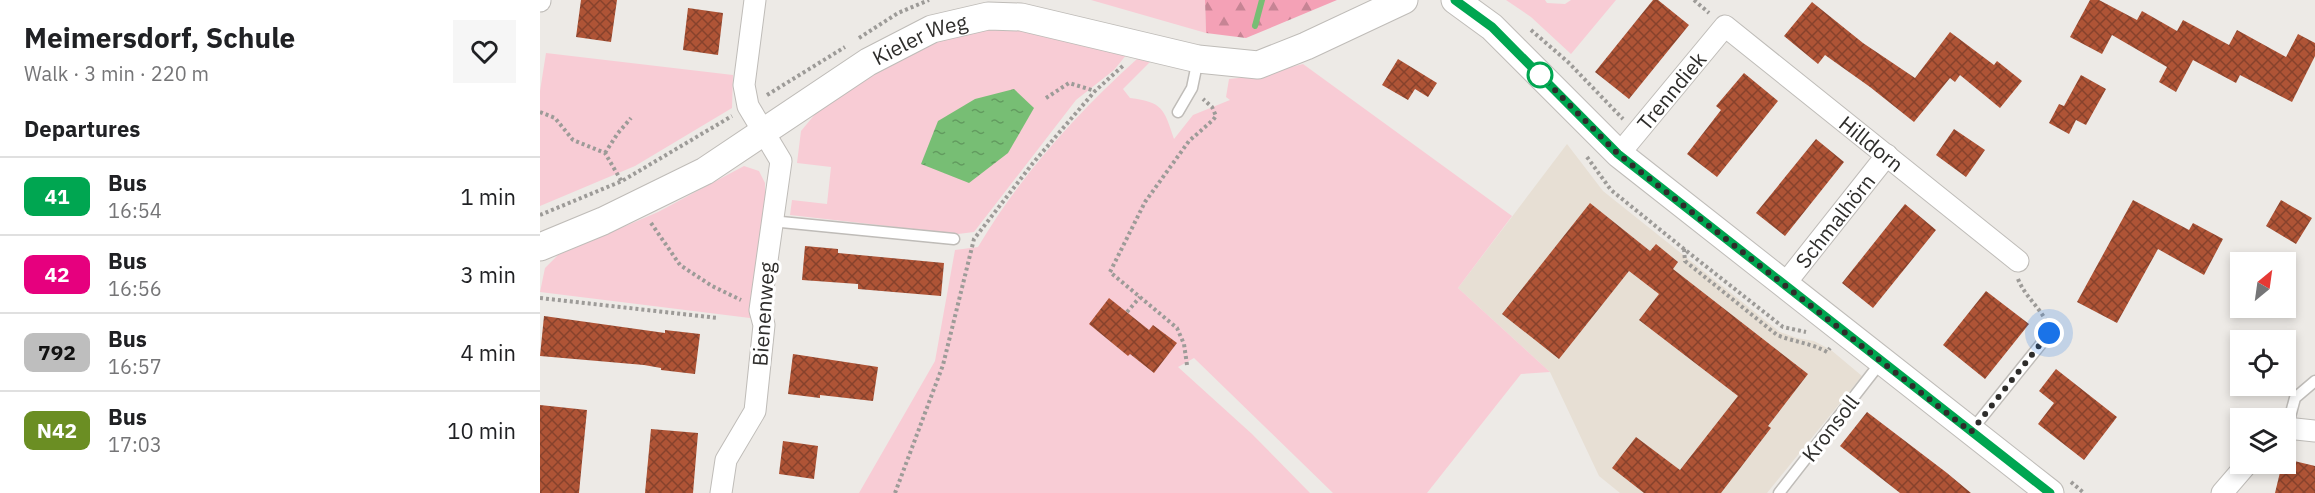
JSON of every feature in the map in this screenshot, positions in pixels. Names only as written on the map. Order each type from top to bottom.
[{"type":"street","name":"Bienenweg","points":[[721,493],[726,460],[755,411],[764,325],[760,310],[781,161],[748,106],[744,85],[755,0]]},
{"type":"street","name":"Kieler Weg","points":[[540,247],[603,221],[705,171],[868,63],[932,29],[988,16],[1021,17],[1198,59],[1258,65],[1306,46],[1404,0]]},
{"type":"street","points":[[1455,0],[1492,27],[1618,154],[2050,493]]},
{"type":"street","name":"Trenndiek","points":[[1618,154],[1725,26]]},
{"type":"street","name":"Hilldorn","points":[[1725,26],[2018,261]]},
{"type":"street","name":"Schmalhörn","points":[[1784,285],[1887,155]]},
{"type":"street","points":[[2296,429],[2315,431]]},
{"type":"street","points":[[2222,493],[2238,474]]},
{"type":"lane","points":[[1178,112],[1192,88],[1198,59]]},
{"type":"lane","points":[[771,221],[954,239]]},
{"type":"lane","points":[[1971,432],[2045,339]]},
{"type":"lane","name":"Kronsoll","points":[[1779,493],[1881,362]]},
{"type":"lane","points":[[2292,408],[2295,398],[2315,381]]},
{"type":"path","points":[[895,493],[943,365],[974,239],[1095,91],[1143,46]]},
{"type":"path","points":[[1046,99],[1069,83],[1095,91]]},
{"type":"path","points":[[1187,365],[1184,344],[1177,328],[1110,272],[1145,202],[1189,141],[1214,120],[1216,116],[1212,107]]},
{"type":"path","points":[[605,153],[631,118]]},
{"type":"path","points":[[1684,249],[1685,261],[1777,335],[1795,342],[1812,344],[1827,352],[1831,347]]},
{"type":"path","points":[[2018,261],[2017,275],[2023,290],[2040,309],[2048,324],[2049,333],[2045,339]]},
{"type":"path","points":[[1127,312],[1140,297]]},
{"type":"path","points":[[540,298],[718,318]]},
{"type":"shaded area","points":[[1091,0],[1205,0],[1206,33]]},
{"type":"shaded area","points":[[1506,0],[1545,0],[1547,3],[1565,4],[1571,0],[1616,0],[1571,54],[1531,17]]},
{"type":"shaded area","points":[[1015,24],[1127,54],[1114,70],[1076,100],[974,232],[958,234],[790,215],[792,200],[827,204],[831,167],[797,163],[801,131],[821,107],[935,38]]},
{"type":"shaded area","points":[[546,53],[733,75],[732,108],[635,166],[540,206],[540,91]]},
{"type":"shaded area","points":[[1137,59],[1150,62],[1123,89],[1130,98],[1149,102],[1161,109],[1174,139],[1193,115],[1230,100],[1226,97],[1229,79],[1257,76],[1303,64],[1512,216],[1458,288],[1550,372],[1521,374],[1427,493],[1333,493],[1194,358],[1178,367],[1252,434],[1310,493],[859,493],[935,361],[955,250],[978,247],[1012,195],[1050,147]]},
{"type":"shaded area","points":[[1567,144],[1603,191],[1780,332],[1814,341],[1831,350],[1862,376],[1767,493],[1620,493],[1599,476],[1550,372],[1458,288]]},
{"type":"shaded area","points":[[744,166],[759,171],[765,183],[765,210],[750,318],[540,292],[545,268],[558,255],[658,212]]},
{"type":"green space","points":[[1205,0],[1337,0],[1246,38],[1206,33]]},
{"type":"water","points":[[1014,89],[1034,108],[1008,153],[969,183],[921,164],[938,121],[975,99]]},
{"type":"building","points":[[581,0],[617,0],[611,42],[576,37]]},
{"type":"building","points":[[1653,0],[1658,0],[1689,25],[1629,99],[1595,72]]},
{"type":"building","points":[[2090,0],[2099,0],[2137,20],[2142,11],[2177,31],[2183,20],[2229,45],[2237,30],[2286,57],[2298,34],[2315,43],[2315,56],[2292,102],[2240,75],[2236,83],[2193,60],[2176,92],[2159,82],[2167,67],[2112,35],[2102,54],[2070,37]]},
{"type":"building","points":[[1812,2],[1863,43],[1915,78],[1950,32],[1994,65],[1997,61],[2022,81],[2000,108],[1960,75],[1955,82],[1950,78],[1914,122],[1825,55],[1818,64],[1784,36]]},
{"type":"building","points":[[688,8],[723,13],[718,55],[683,50]]},
{"type":"building","points":[[1398,59],[1437,83],[1428,97],[1415,89],[1408,100],[1382,85]]},
{"type":"building","points":[[1744,73],[1778,101],[1717,177],[1687,154],[1721,110],[1716,106]]},
{"type":"building","points":[[2081,75],[2106,89],[2086,125],[2076,120],[2069,134],[2049,123],[2059,104],[2064,106]]},
{"type":"building","points":[[1954,129],[1985,150],[1966,177],[1936,155]]},
{"type":"building","points":[[1816,139],[1844,162],[1785,236],[1756,213]]},
{"type":"building","points":[[2133,200],[2189,230],[2193,223],[2223,239],[2204,275],[2158,249],[2117,323],[2077,302]]},
{"type":"building","points":[[2281,200],[2312,218],[2296,244],[2266,226]]},
{"type":"building","points":[[1590,203],[1650,251],[1656,244],[1678,262],[1673,269],[1808,374],[1768,426],[1771,428],[1721,493],[1644,493],[1612,468],[1636,437],[1680,470],[1738,396],[1639,320],[1659,294],[1629,271],[1559,359],[1502,314]]},
{"type":"building","points":[[1905,204],[1936,230],[1873,308],[1842,283]]},
{"type":"building","points":[[805,246],[838,249],[838,253],[944,263],[941,296],[858,289],[858,284],[802,280]]},
{"type":"building","points":[[1986,291],[2029,324],[1985,379],[1943,345]]},
{"type":"building","points":[[1109,298],[1149,330],[1153,325],[1177,343],[1154,373],[1130,354],[1128,356],[1089,324]]},
{"type":"building","points":[[544,316],[665,333],[665,330],[700,334],[695,374],[661,370],[661,368],[644,365],[540,356]]},
{"type":"building","points":[[793,354],[878,367],[873,401],[788,394]]},
{"type":"building","points":[[2056,369],[2117,417],[2084,460],[2038,424],[2054,403],[2039,391]]},
{"type":"building","points":[[540,405],[587,410],[579,493],[540,493]]},
{"type":"building","points":[[1867,412],[1971,493],[1900,493],[1840,446]]},
{"type":"building","points":[[651,429],[698,433],[693,493],[645,493]]},
{"type":"building","points":[[783,441],[818,446],[814,479],[779,474]]},
{"type":"building","points":[[2296,461],[2315,466],[2315,493],[2275,493],[2280,474],[2296,474]]},
{"type":"waterway","points":[[1255,26],[1262,0]]},
{"type":"bus line","name":"41","points":[[1455,0],[1492,27],[1618,154],[2050,493]]},
{"type":"route","points":[[1540,75],[1618,154],[1971,432],[2049,333]]}]
